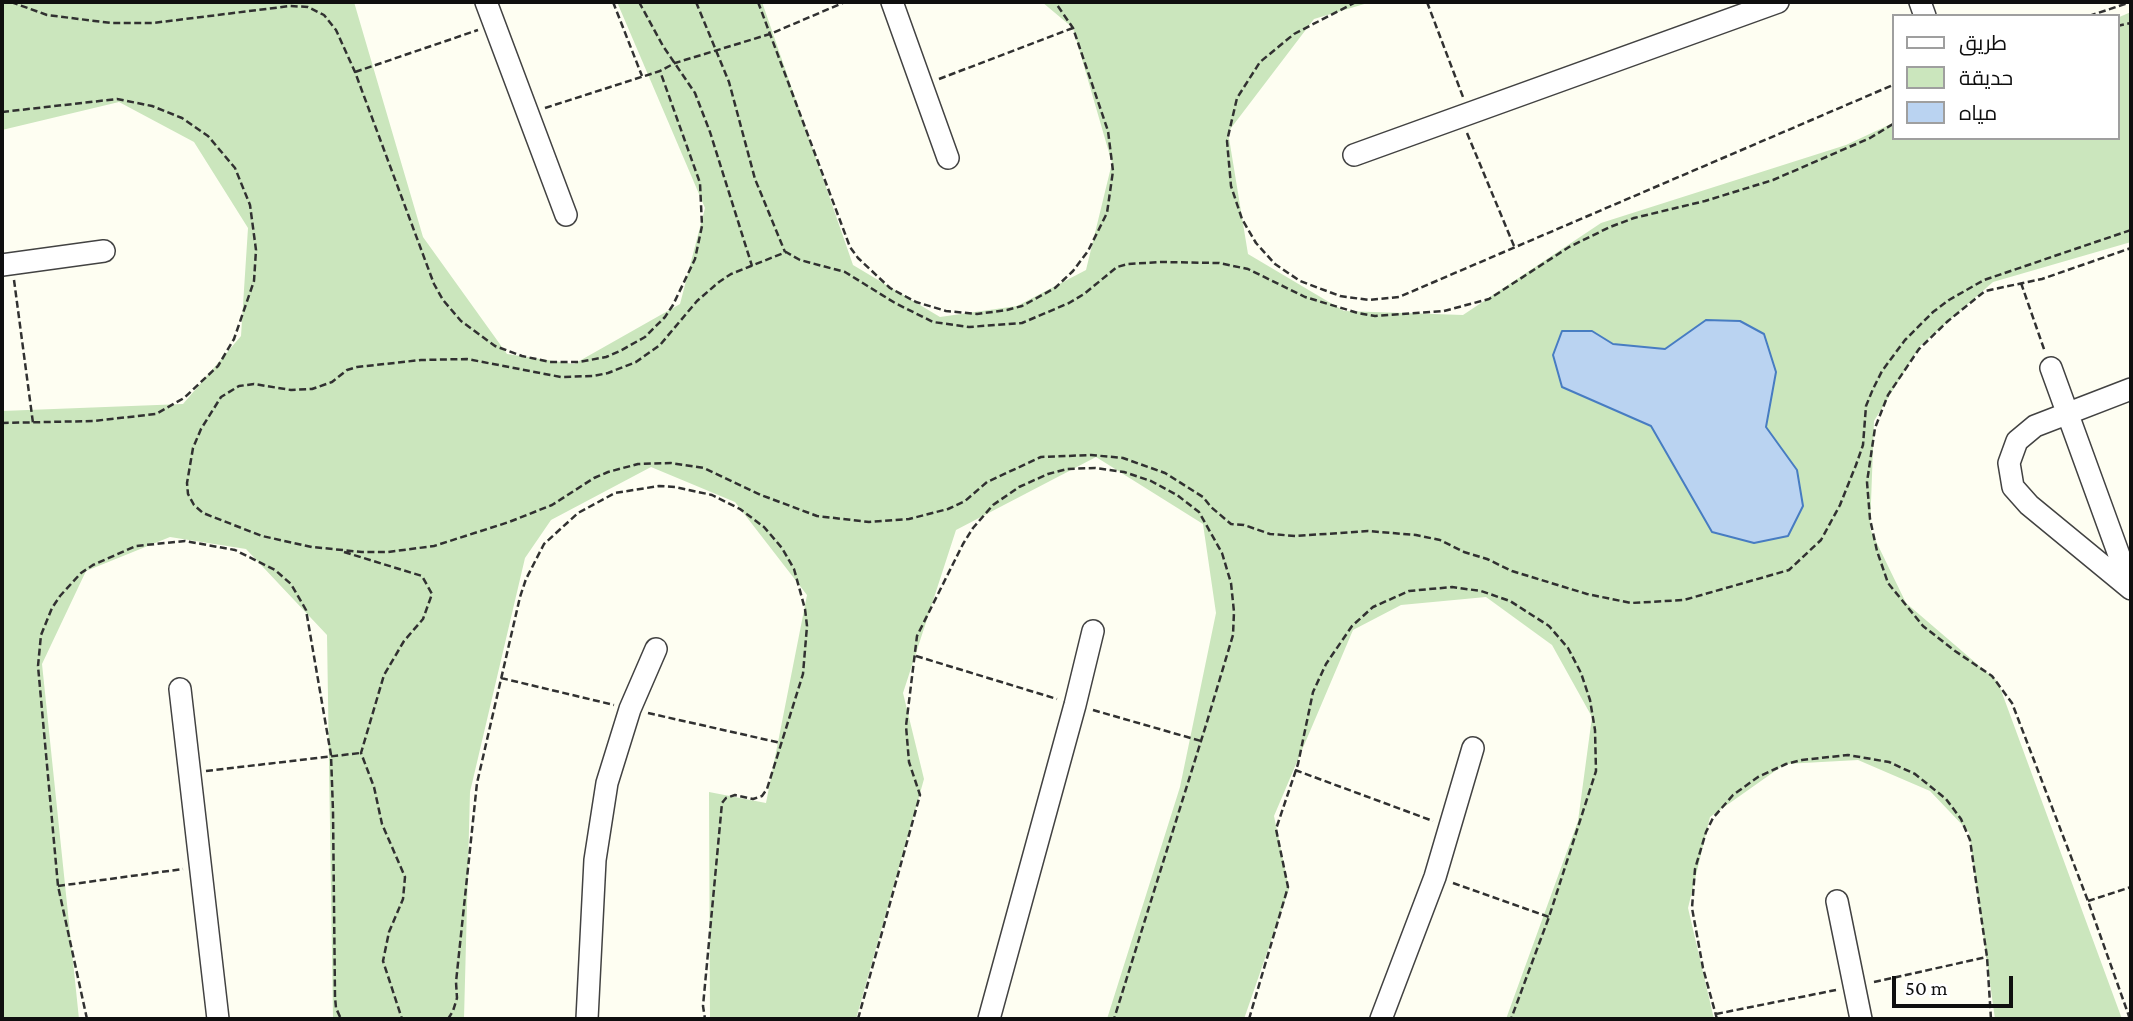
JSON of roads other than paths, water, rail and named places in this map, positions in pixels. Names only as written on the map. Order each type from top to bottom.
[{"type":"street","points":[[486,2],[566,215]]},
{"type":"street","points":[[892,2],[948,158]]},
{"type":"street","points":[[1354,155],[1778,2]]},
{"type":"street","points":[[7,264],[104,251]]},
{"type":"street","points":[[2051,368],[2131,588]]},
{"type":"street","points":[[2131,389],[2035,426],[2017,441],[2009,463],[2013,487],[2029,505],[2131,588]]},
{"type":"street","points":[[989,1019],[1093,631]]},
{"type":"street","points":[[587,1019],[594,860],[607,783],[630,709],[656,649]]},
{"type":"street","points":[[180,689],[218,1019]]},
{"type":"street","points":[[1381,1019],[1435,877],[1473,748]]},
{"type":"street","points":[[1838,901],[1861,1019]]},
{"type":"water","points":[[1706,320],[1740,321],[1764,334],[1776,372],[1766,427],[1797,470],[1803,506],[1788,536],[1754,543],[1712,532],[1651,426],[1562,387],[1553,355],[1562,331],[1592,331],[1613,344],[1665,349]]}]
